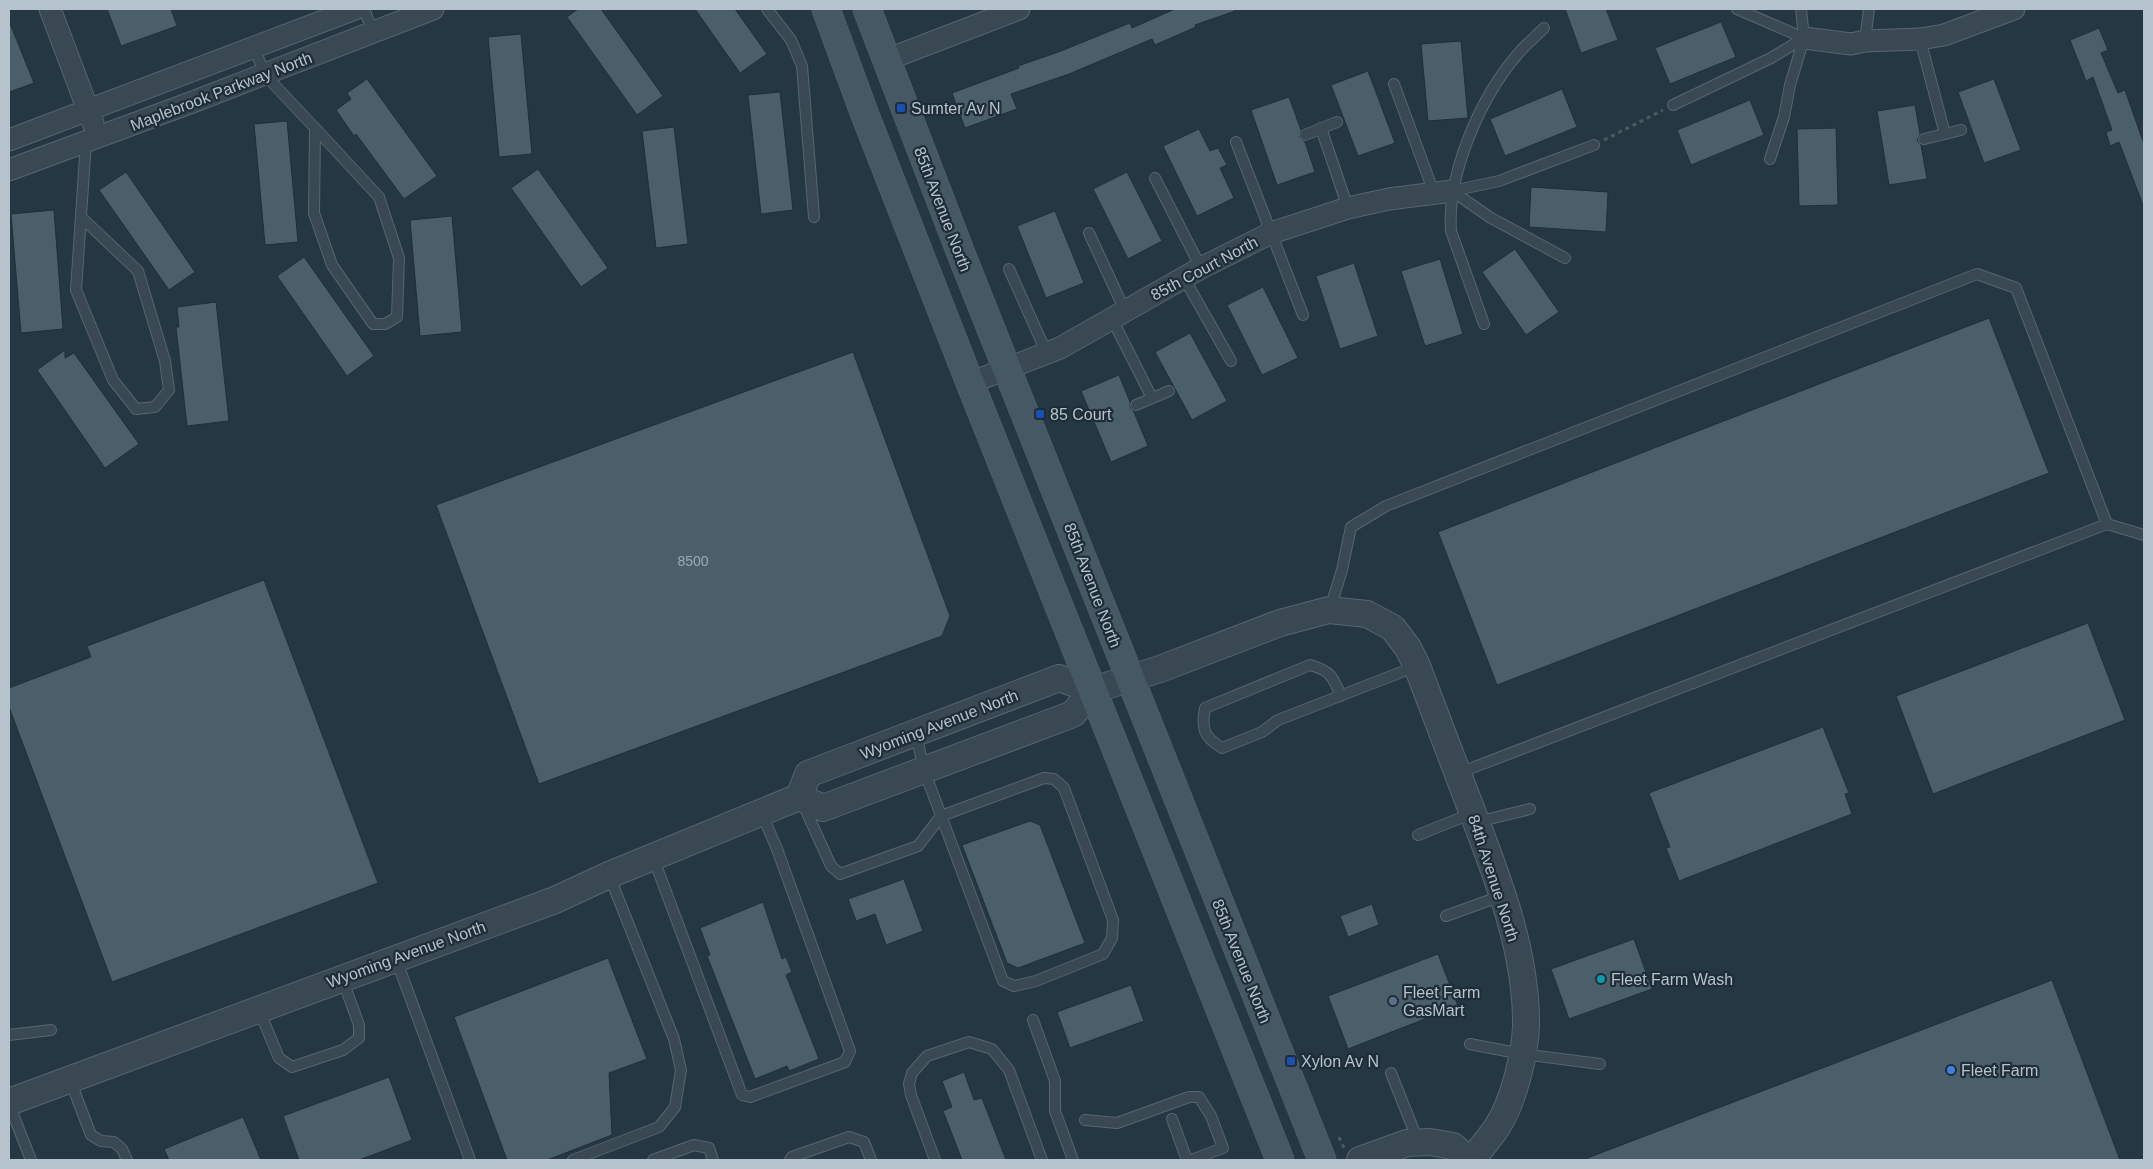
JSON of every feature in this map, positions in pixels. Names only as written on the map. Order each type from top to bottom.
[{"type":"main road","points":[[826,9],[865,115],[970,383],[1280,1160]]},
{"type":"main road","name":"85th Avenue North","points":[[867,9],[1007,369],[1322,1160]]},
{"type":"street","points":[[50,9],[88,110],[92,139]]},
{"type":"street","name":"Maplebrook Parkway North","points":[[9,140],[355,9]]},
{"type":"street","name":"Maplebrook Parkway North","points":[[9,170],[265,75],[433,9]]},
{"type":"street","points":[[886,60],[1019,9]]},
{"type":"street","points":[[1804,38],[1851,44],[1865,41],[1920,39],[1944,35],[2014,9]]},
{"type":"street","name":"85th Court North","points":[[970,383],[1047,354],[1193,273],[1272,233],[1348,208],[1389,199],[1443,192]]},
{"type":"street","points":[[799,797],[823,808],[1073,714],[1092,690],[1280,623],[1329,610]]},
{"type":"street","name":"84th Avenue North","points":[[1329,610],[1367,614],[1393,628],[1408,648],[1417,666],[1475,818],[1502,896],[1517,947],[1524,989],[1526,1027],[1522,1054],[1511,1095],[1498,1126],[1472,1160]]},
{"type":"street","name":"Wyoming Avenue North","points":[[9,1103],[555,900],[653,856],[799,797],[808,774],[1059,678],[1092,690]]},
{"type":"street","points":[[1360,1160],[1406,1143],[1419,1142],[1453,1146],[1468,1160]]},
{"type":"lane","points":[[364,9],[373,32]]},
{"type":"lane","points":[[767,9],[791,40],[802,66],[814,218]]},
{"type":"lane","points":[[1737,9],[1804,38]]},
{"type":"lane","points":[[1770,160],[1784,117],[1790,85],[1804,38],[1801,9]]},
{"type":"lane","points":[[1865,41],[1869,9]]},
{"type":"lane","points":[[1443,192],[1482,104],[1517,54],[1544,28]]},
{"type":"lane","points":[[1673,105],[1771,58],[1804,38]]},
{"type":"lane","points":[[1920,39],[1945,134]]},
{"type":"lane","points":[[254,47],[265,75],[315,128],[379,197],[399,258],[397,317],[385,324],[373,324],[332,265],[314,213],[315,128]]},
{"type":"lane","points":[[1394,84],[1443,192],[1450,216],[1451,231],[1484,324]]},
{"type":"lane","points":[[1305,135],[1337,122]]},
{"type":"lane","points":[[1321,128],[1348,208]]},
{"type":"lane","points":[[1924,139],[1961,130]]},
{"type":"lane","points":[[81,217],[138,271],[165,361],[169,390],[155,407],[136,409],[113,380],[76,290],[81,217],[92,139]]},
{"type":"lane","points":[[1236,142],[1302,315]]},
{"type":"lane","points":[[1443,192],[1499,180],[1594,145]]},
{"type":"lane","points":[[1155,178],[1231,361]]},
{"type":"lane","points":[[1443,192],[1565,258]]},
{"type":"lane","points":[[1089,233],[1118,315],[1152,398]]},
{"type":"lane","points":[[1009,268],[1047,354]]},
{"type":"lane","points":[[1329,610],[1342,570],[1351,527],[1386,506],[1977,274],[2016,288],[2107,524]]},
{"type":"lane","points":[[1136,405],[1169,391]]},
{"type":"lane","points":[[1458,773],[2107,524],[2144,535]]},
{"type":"lane","points":[[1341,696],[1334,680],[1324,669],[1310,665],[1205,708],[1202,723],[1209,740],[1222,748],[1262,732],[1278,720],[1341,696],[1417,666]]},
{"type":"lane","points":[[799,797],[831,866],[840,874],[918,846],[941,816],[1044,778],[1054,780],[1064,788],[1114,920],[1112,938],[1103,954],[1036,981],[1014,986],[1003,981],[941,816],[924,770],[916,734]]},
{"type":"lane","points":[[1418,835],[1475,818],[1530,809]]},
{"type":"lane","points":[[653,856],[742,1095],[750,1097],[845,1062],[850,1051],[777,849],[762,813]]},
{"type":"lane","points":[[573,1160],[659,1127],[675,1107],[681,1070],[674,1039],[609,875]]},
{"type":"lane","points":[[1446,916],[1502,896]]},
{"type":"lane","points":[[396,958],[470,1160]]},
{"type":"lane","points":[[259,1009],[279,1058],[292,1068],[343,1050],[359,1038],[359,1025],[342,978]]},
{"type":"lane","points":[[1033,1020],[1055,1082],[1055,1111],[1073,1160]]},
{"type":"lane","points":[[9,1035],[51,1030]]},
{"type":"lane","points":[[935,1160],[911,1094],[912,1072],[927,1056],[969,1042],[992,1049],[1009,1070],[1042,1160]]},
{"type":"lane","points":[[1470,1044],[1522,1054],[1600,1064]]},
{"type":"lane","points":[[1391,1073],[1419,1142]]},
{"type":"lane","points":[[70,1080],[91,1136],[101,1141],[114,1142],[122,1149],[127,1160]]},
{"type":"lane","points":[[1084,1120],[1117,1123],[1188,1097],[1199,1097],[1212,1116],[1223,1148],[1191,1160]]},
{"type":"lane","points":[[9,1103],[31,1160]]},
{"type":"lane","points":[[1172,1119],[1187,1160]]},
{"type":"lane","points":[[790,1160],[792,1157],[849,1137],[864,1142],[871,1160]]},
{"type":"lane","points":[[653,1160],[694,1145],[709,1148],[713,1160]]},
{"type":"path","points":[[1594,145],[1673,105]]},
{"type":"building","points":[[107,9],[171,9],[177,26],[121,46]]},
{"type":"building","points":[[578,9],[601,9],[663,96],[637,115],[567,17]]},
{"type":"building","points":[[695,9],[735,9],[767,54],[740,73]]},
{"type":"building","points":[[1175,9],[1234,9],[1235,11],[1195,25],[1196,27],[1155,45],[1152,39],[1069,74],[1011,94],[1017,109],[965,128],[952,93],[1130,23],[1132,28]]},
{"type":"building","points":[[1565,9],[1606,9],[1618,40],[1581,53]]},
{"type":"building","points":[[9,21],[34,83],[9,92]]},
{"type":"building","points":[[1721,22],[1736,57],[1670,84],[1655,48]]},
{"type":"building","points":[[2099,28],[2108,50],[2101,53],[2118,93],[2125,90],[2144,144],[2144,205],[2119,142],[2110,146],[2106,132],[2112,130],[2093,77],[2086,81],[2070,40]]},
{"type":"building","points":[[521,34],[532,154],[499,157],[488,37]]},
{"type":"building","points":[[1461,41],[1468,118],[1428,121],[1421,44]]},
{"type":"building","points":[[1368,71],[1395,143],[1358,156],[1331,85]]},
{"type":"building","points":[[367,79],[437,176],[404,199],[336,110],[351,99],[347,93]]},
{"type":"building","points":[[1994,79],[2021,150],[1984,163],[1958,92]]},
{"type":"building","points":[[1562,89],[1577,127],[1505,156],[1490,119]]},
{"type":"building","points":[[780,92],[793,210],[761,214],[748,95]]},
{"type":"building","points":[[1289,97],[1301,130],[1299,137],[1305,142],[1315,172],[1277,185],[1251,110]]},
{"type":"building","points":[[1750,100],[1764,135],[1691,165],[1677,130]]},
{"type":"building","points":[[1915,105],[1920,134],[1917,140],[1921,145],[1927,179],[1889,185],[1877,111]]},
{"type":"building","points":[[287,121],[298,242],[265,245],[254,124]]},
{"type":"building","points":[[674,127],[688,244],[656,248],[642,131]]},
{"type":"building","points":[[1836,128],[1838,205],[1799,206],[1797,129]]},
{"type":"building","points":[[1199,129],[1210,151],[1218,148],[1227,165],[1220,168],[1234,198],[1197,216],[1163,146]]},
{"type":"building","points":[[538,169],[608,268],[581,287],[511,188]]},
{"type":"building","points":[[126,172],[195,272],[169,290],[99,190]]},
{"type":"building","points":[[1127,172],[1162,241],[1128,259],[1093,189]]},
{"type":"building","points":[[1531,187],[1608,192],[1606,232],[1529,227]]},
{"type":"building","points":[[54,210],[63,329],[21,333],[11,214]]},
{"type":"building","points":[[1055,211],[1084,283],[1046,298],[1017,226]]},
{"type":"building","points":[[452,216],[462,332],[420,336],[410,220]]},
{"type":"building","points":[[1515,249],[1559,312],[1526,335],[1482,272]]},
{"type":"building","points":[[304,257],[374,356],[347,376],[277,276]]},
{"type":"building","points":[[1440,259],[1463,334],[1425,346],[1401,271]]},
{"type":"building","points":[[1354,263],[1378,336],[1340,349],[1316,276]]},
{"type":"building","points":[[1263,287],[1298,358],[1262,375],[1227,305]]},
{"type":"building","points":[[216,302],[229,421],[187,426],[176,327],[179,327],[177,307]]},
{"type":"building","points":[[1989,318],[2049,473],[1497,685],[1438,532]]},
{"type":"building","points":[[1190,333],[1227,401],[1192,420],[1155,352]]},
{"type":"building","points":[[65,350],[65,358],[74,353],[139,444],[105,468],[37,370]]},
{"type":"building","points":[[853,352],[950,616],[942,636],[539,784],[436,505]]},
{"type":"building","points":[[1119,375],[1130,402],[1130,407],[1134,412],[1148,446],[1111,462],[1081,391]]},
{"type":"building","points":[[264,580],[378,883],[112,982],[9,707],[9,688],[91,657],[87,646]]},
{"type":"building","points":[[2088,623],[2125,720],[1933,794],[1896,696]]},
{"type":"building","points":[[1823,727],[1849,793],[1845,794],[1852,814],[1679,881],[1666,848],[1670,847],[1649,793]]},
{"type":"building","points":[[1030,821],[1040,825],[1085,943],[1018,968],[1007,963],[962,845]]},
{"type":"building","points":[[904,879],[923,931],[886,945],[875,914],[856,921],[848,899]]},
{"type":"building","points":[[763,902],[782,959],[786,957],[792,972],[786,975],[819,1059],[789,1071],[787,1066],[755,1079],[707,956],[710,955],[700,928]]},
{"type":"building","points":[[1372,904],[1379,925],[1348,937],[1340,916]]},
{"type":"building","name":"Fleet Farm Wash","points":[[1634,939],[1652,989],[1569,1019],[1551,969]]},
{"type":"building","name":"Fleet Farm GasMart","points":[[1438,954],[1458,1006],[1348,1049],[1328,996]]},
{"type":"building","points":[[608,958],[647,1059],[609,1073],[612,1135],[547,1160],[507,1160],[454,1017]]},
{"type":"building","name":"Fleet Farm","points":[[2052,980],[2120,1160],[1585,1160],[1585,1159]]},
{"type":"building","points":[[1131,985],[1144,1021],[1070,1048],[1057,1012]]},
{"type":"building","points":[[964,1072],[974,1100],[982,1098],[1006,1160],[962,1160],[943,1111],[952,1107],[942,1081]]},
{"type":"building","points":[[389,1077],[412,1140],[359,1160],[299,1160],[283,1116]]},
{"type":"building","points":[[243,1117],[261,1160],[169,1160],[164,1149]]},
{"type":"place","name":"Sumter Av N","points":[[901,108]]},
{"type":"place","name":"85 Court","points":[[1040,414]]},
{"type":"place","name":"Fleet Farm Wash","points":[[1601,979]]},
{"type":"place","name":"Fleet Farm GasMart","points":[[1393,1001]]},
{"type":"place","name":"Xylon Av N","points":[[1291,1061]]},
{"type":"place","name":"Fleet Farm","points":[[1951,1070]]}]
